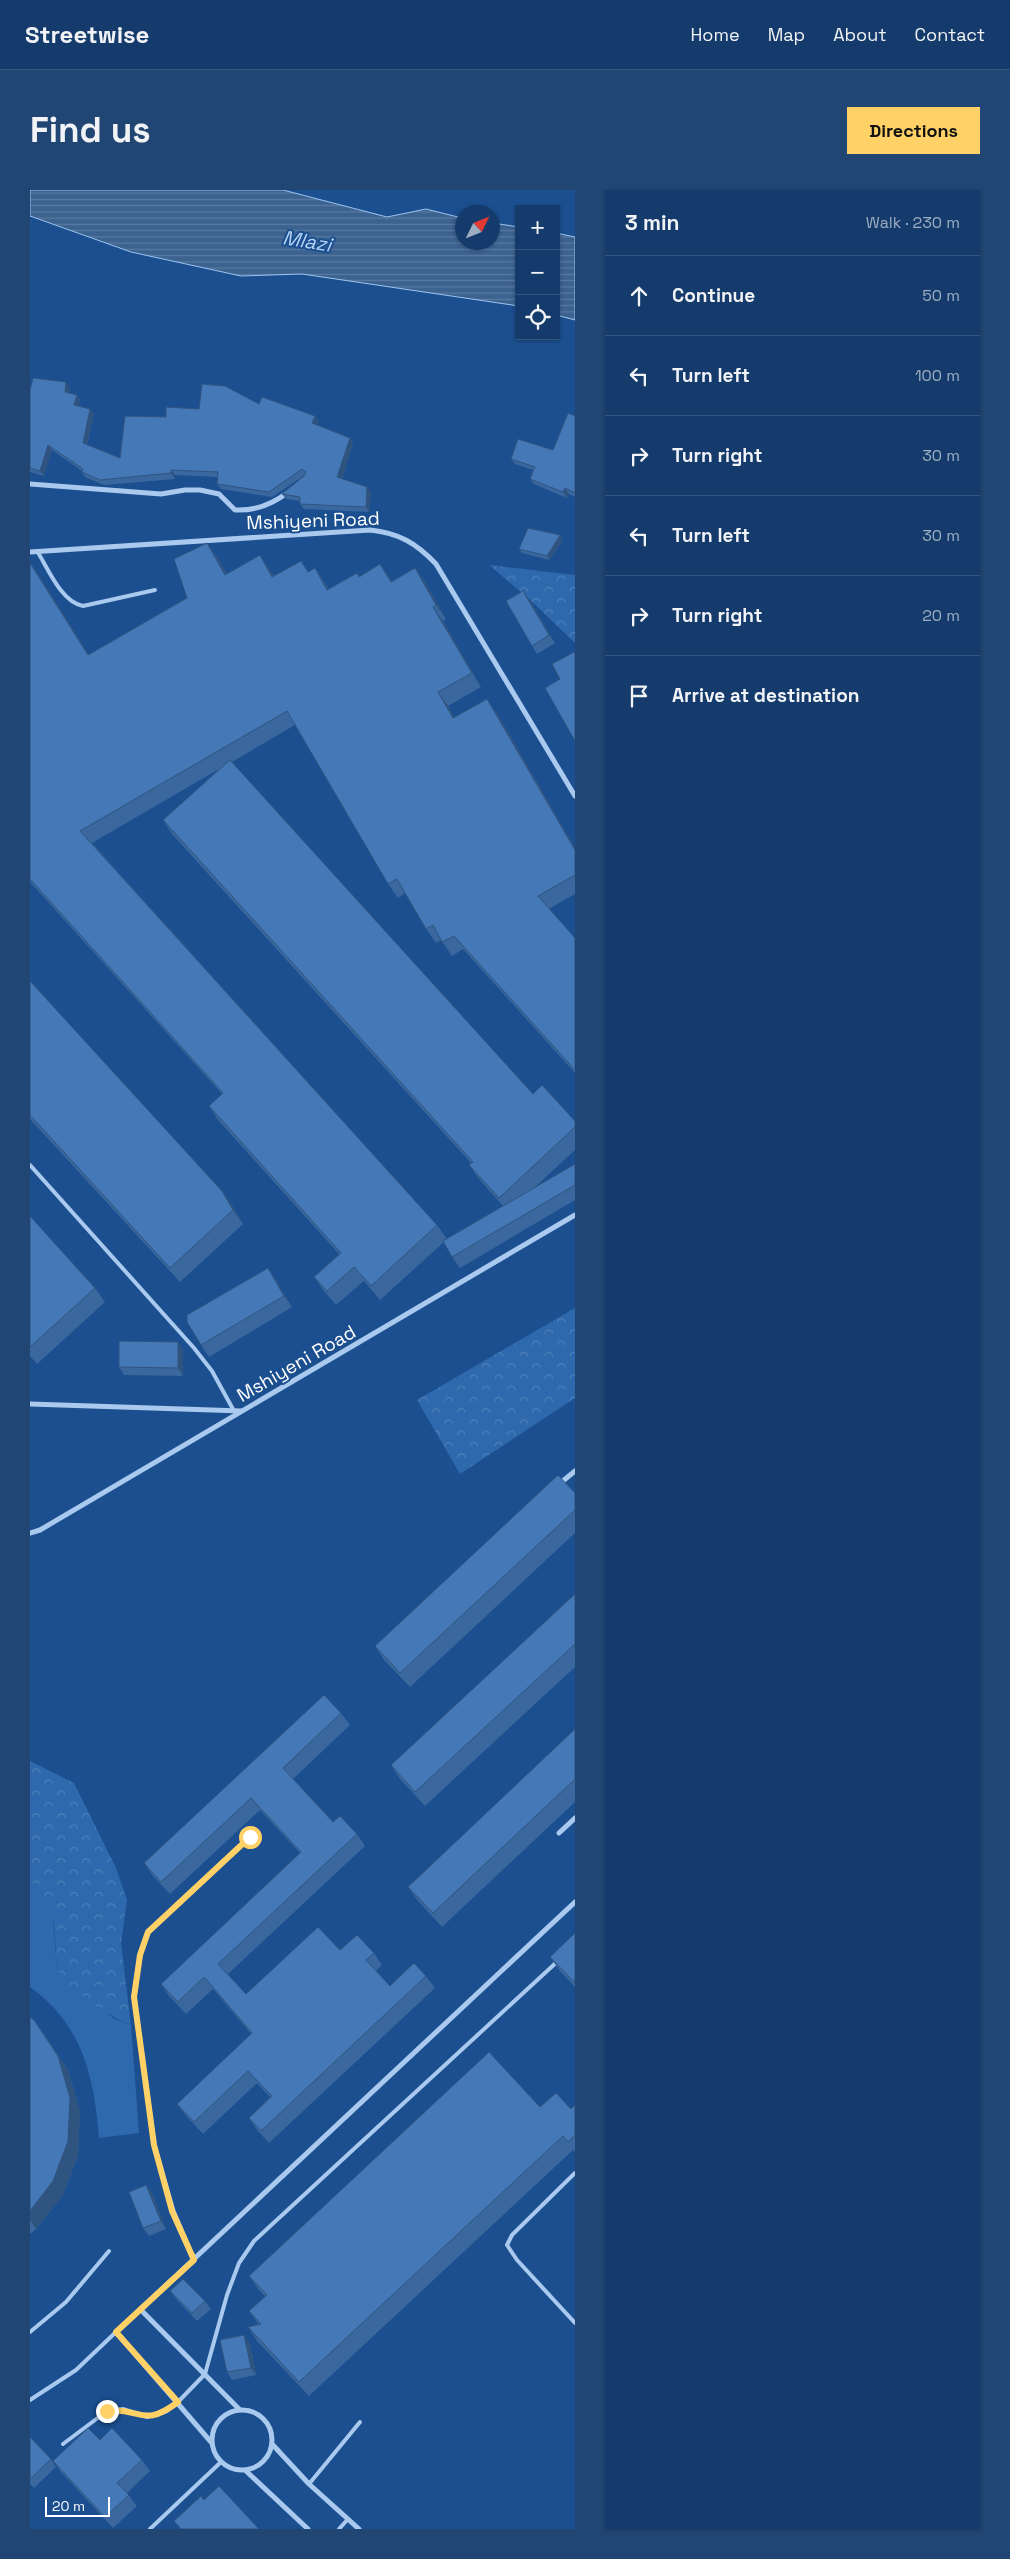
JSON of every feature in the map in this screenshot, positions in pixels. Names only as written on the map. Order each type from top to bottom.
[{"type":"street","points":[[30,484],[161,494],[185,490],[200,490],[219,494],[235,510],[252,511],[277,501],[291,490]]},
{"type":"street","name":"Mshiyeni Road","points":[[30,552],[370,530],[390,532],[408,539],[436,564],[575,796]]},
{"type":"street","name":"Mshiyeni Road","points":[[30,1533],[40,1530],[116,1487],[575,1215]]},
{"type":"street","points":[[30,1404],[242,1411]]},
{"type":"street","points":[[556,1488],[575,1471]]},
{"type":"street","points":[[559,1833],[575,1818]]},
{"type":"street","points":[[194,2260],[172,2211],[154,2145],[134,1997],[140,1955],[148,1932],[250,1837]]},
{"type":"street","points":[[211,2442],[214,2426],[224,2414],[239,2409],[253,2411],[265,2419],[271,2431],[272,2444],[268,2456],[259,2466],[246,2470],[233,2470],[221,2462],[214,2453],[211,2442],[116,2332],[575,1902]]},
{"type":"street","points":[[141,2310],[239,2409]]},
{"type":"street","points":[[272,2444],[309,2484],[359,2529]]},
{"type":"street","points":[[246,2470],[308,2529]]},
{"type":"lane","points":[[37,551],[66,598],[77,605],[83,606],[155,590]]},
{"type":"lane","points":[[30,1165],[194,1348],[212,1371],[234,1411]]},
{"type":"lane","points":[[63,2444],[107,2411],[123,2409],[146,2417],[166,2411],[178,2402],[204,2374],[227,2295],[239,2262],[254,2241],[560,1959]]},
{"type":"lane","points":[[575,2174],[508,2240],[508,2250],[575,2323]]},
{"type":"lane","points":[[30,2332],[66,2302],[109,2251]]},
{"type":"lane","points":[[30,2400],[76,2370],[116,2332]]},
{"type":"lane","points":[[309,2484],[360,2422]]},
{"type":"lane","points":[[150,2529],[221,2462]]},
{"type":"lane","points":[[339,2529],[348,2519]]},
{"type":"green space","points":[[489,565],[575,575],[575,643],[529,599]]},
{"type":"green space","points":[[575,1308],[575,1398],[460,1474],[417,1400]]},
{"type":"green space","points":[[30,1761],[74,1783],[116,1868],[127,1900],[121,1943],[131,2025],[90,2002],[63,1977],[58,1969],[52,1912],[45,1898],[30,1881]]},
{"type":"green space","points":[[30,1881],[46,1896],[52,1909],[57,1968],[113,2018],[131,2025],[139,2133],[99,2138],[94,2094],[89,2073],[74,2035],[48,2002],[30,1987]]},
{"type":"water","name":"Mlazi","points":[[30,190],[283,190],[387,217],[426,209],[455,216],[455,250],[500,250],[500,224],[515,226],[515,305],[302,274],[241,276],[131,252],[30,216]]},
{"type":"water","points":[[560,234],[575,237],[575,320],[560,316]]},
{"type":"building","points":[[33,378],[66,382],[65,392],[77,395],[74,405],[90,409],[83,443],[120,458],[125,416],[166,417],[166,407],[199,409],[202,384],[225,386],[259,404],[262,397],[315,416],[312,423],[350,438],[337,477],[367,487],[366,507],[300,504],[300,497],[282,494],[304,476],[306,472],[302,469],[269,492],[217,484],[218,472],[171,470],[171,473],[100,480],[82,472],[83,469],[48,445],[40,471],[30,468],[30,390]]},
{"type":"building","points":[[568,413],[575,416],[575,493],[565,488],[563,492],[530,479],[535,467],[511,459],[518,439],[553,450]]},
{"type":"building","points":[[528,528],[560,535],[547,556],[519,549]]},
{"type":"building","points":[[207,543],[225,575],[260,555],[272,577],[301,561],[308,572],[315,568],[327,590],[357,573],[359,577],[380,564],[391,582],[415,568],[436,605],[433,607],[472,673],[438,692],[453,718],[487,699],[575,850],[575,875],[538,896],[575,938],[575,1070],[454,936],[442,942],[433,925],[426,929],[397,879],[388,884],[287,711],[80,831],[437,1225],[371,1286],[354,1267],[327,1291],[314,1277],[341,1253],[209,1106],[223,1093],[30,879],[30,563],[88,655],[187,598],[174,559]]},
{"type":"building","points":[[523,591],[549,635],[532,646],[506,601]]},
{"type":"building","points":[[574,652],[575,741],[545,688],[560,679],[552,664]]},
{"type":"building","points":[[230,760],[533,1094],[542,1085],[575,1121],[575,1127],[499,1198],[469,1165],[473,1162],[163,820]]},
{"type":"building","points":[[30,981],[222,1191],[233,1210],[170,1268],[30,1115]]},
{"type":"building","points":[[575,1164],[575,1185],[452,1257],[443,1241]]},
{"type":"building","points":[[30,1216],[95,1288],[30,1347]]},
{"type":"building","points":[[268,1268],[284,1296],[201,1345],[187,1322],[187,1315]]},
{"type":"building","points":[[119,1341],[178,1342],[178,1368],[119,1367]]},
{"type":"building","points":[[558,1475],[575,1493],[575,1510],[400,1673],[375,1646]]},
{"type":"building","points":[[575,1594],[575,1644],[415,1792],[391,1765]]},
{"type":"building","points":[[324,1695],[341,1713],[283,1768],[333,1822],[340,1816],[357,1834],[218,1964],[246,1994],[318,1927],[340,1950],[357,1935],[374,1953],[366,1960],[390,1986],[414,1963],[426,1976],[261,2131],[249,2118],[272,2096],[248,2071],[194,2122],[177,2104],[252,2033],[204,1977],[178,2002],[161,1984],[301,1852],[251,1798],[161,1882],[144,1863]]},
{"type":"building","points":[[575,1729],[575,1779],[433,1913],[408,1887]]},
{"type":"building","points":[[575,1933],[575,1983],[550,1957]]},
{"type":"building","points":[[30,2017],[58,2056],[70,2098],[68,2141],[53,2181],[30,2211]]},
{"type":"building","points":[[489,2052],[540,2107],[556,2093],[571,2109],[575,2105],[575,2135],[568,2142],[563,2136],[299,2382],[248,2327],[261,2324],[249,2311],[267,2295],[249,2276]]},
{"type":"building","points":[[146,2185],[161,2221],[143,2228],[129,2192]]},
{"type":"building","points":[[183,2279],[205,2301],[192,2313],[170,2291]]},
{"type":"building","points":[[244,2335],[251,2368],[227,2372],[220,2340]]},
{"type":"building","points":[[88,2428],[100,2440],[112,2428],[142,2460],[117,2483],[129,2495],[105,2517],[53,2461]]},
{"type":"building","points":[[30,2437],[51,2459],[30,2479]]},
{"type":"building","points":[[219,2486],[259,2529],[181,2529],[174,2521],[201,2496],[204,2500]]},
{"type":"route","points":[[107,2411],[123,2409],[146,2417],[166,2411],[178,2402],[116,2332],[194,2260],[172,2211],[154,2145],[134,1997],[140,1955],[148,1932],[250,1837]]}]
